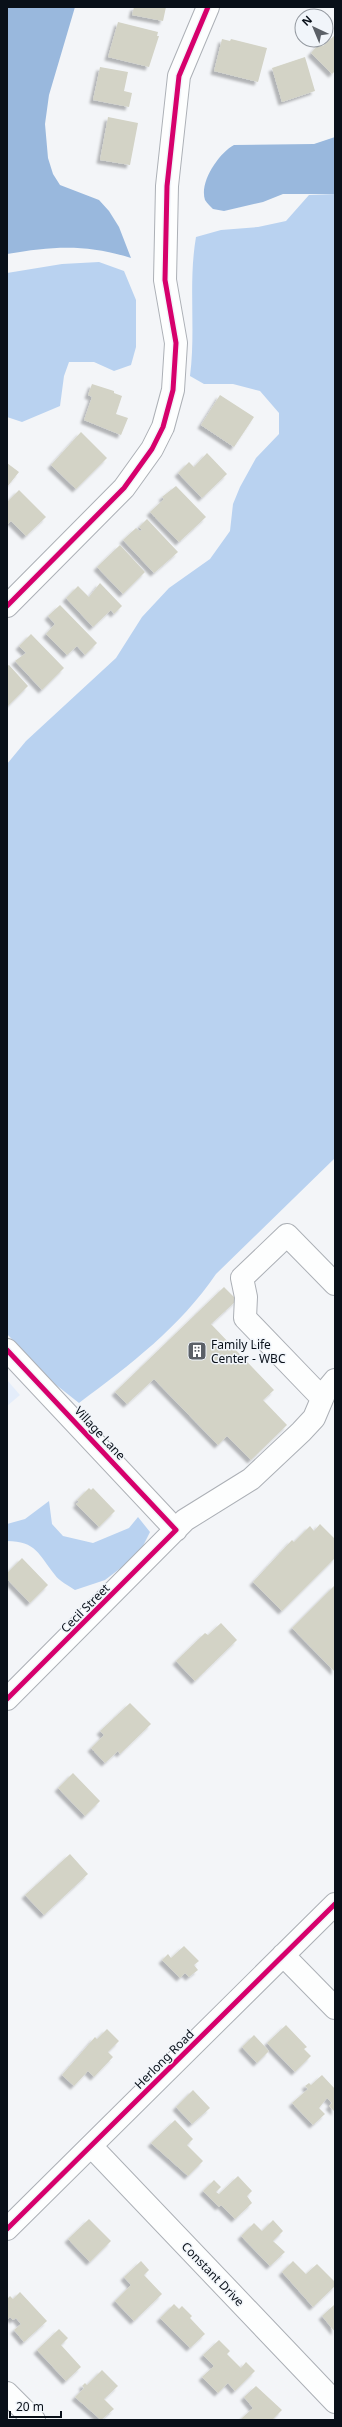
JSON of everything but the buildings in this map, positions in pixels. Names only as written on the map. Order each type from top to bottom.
[{"type":"street","points":[[10,598],[124,488],[152,449],[164,427],[173,390],[176,343],[164,280],[167,186],[179,76],[208,7]]},
{"type":"street","points":[[322,1398],[245,1318],[246,1297],[242,1278],[287,1235],[335,1284]]},
{"type":"street","name":"Village Lane","points":[[7,1350],[176,1530]]},
{"type":"street","name":"Cecil Street","points":[[7,1699],[189,1517],[251,1479],[314,1418],[322,1398],[335,1380]]},
{"type":"street","name":"Herlong Road","points":[[7,2229],[335,1904]]},
{"type":"street","points":[[283,1955],[335,2008]]},
{"type":"street","name":"Constant Drive","points":[[91,2146],[335,2402]]},
{"type":"street","points":[[7,2393],[34,2420]]},
{"type":"shaded area","points":[[7,7],[75,7],[49,95],[45,124],[48,158],[53,174],[60,185],[99,200],[109,211],[119,227],[131,258],[115,253],[84,248],[40,249],[7,254]]},
{"type":"shaded area","points":[[335,137],[335,194],[283,194],[263,202],[224,211],[213,209],[205,200],[205,185],[212,169],[222,154],[234,145],[314,144]]},
{"type":"shaded area","points":[[335,194],[335,1158],[216,1274],[187,1311],[170,1328],[117,1374],[79,1403],[55,1384],[7,1334],[7,764],[26,741],[116,658],[142,617],[169,588],[210,559],[230,531],[233,504],[240,487],[256,458],[279,434],[279,413],[260,391],[233,384],[204,384],[190,376],[192,359],[192,289],[196,237],[221,230],[258,227],[286,221],[309,195]]},
{"type":"shaded area","points":[[99,262],[124,271],[136,300],[136,347],[131,365],[114,371],[94,362],[69,362],[64,376],[60,406],[22,422],[7,417],[7,273],[62,264]]},
{"type":"shaded area","points":[[7,1380],[20,1395],[7,1406]]},
{"type":"shaded area","points":[[49,1501],[52,1524],[63,1536],[93,1543],[129,1528],[138,1517],[150,1532],[139,1554],[105,1580],[75,1590],[57,1577],[36,1550],[31,1546],[7,1541],[7,1524],[25,1519]]},
{"type":"cycle path","points":[[7,606],[124,488],[152,449],[163,427],[173,390],[176,343],[165,280],[167,186],[179,76],[208,7]]},
{"type":"cycle path","points":[[7,1350],[176,1530],[7,1699]]},
{"type":"cycle path","points":[[7,2229],[335,1904]]},
{"type":"place","name":"Family Life Center - WBC","points":[[197,1351]]}]
